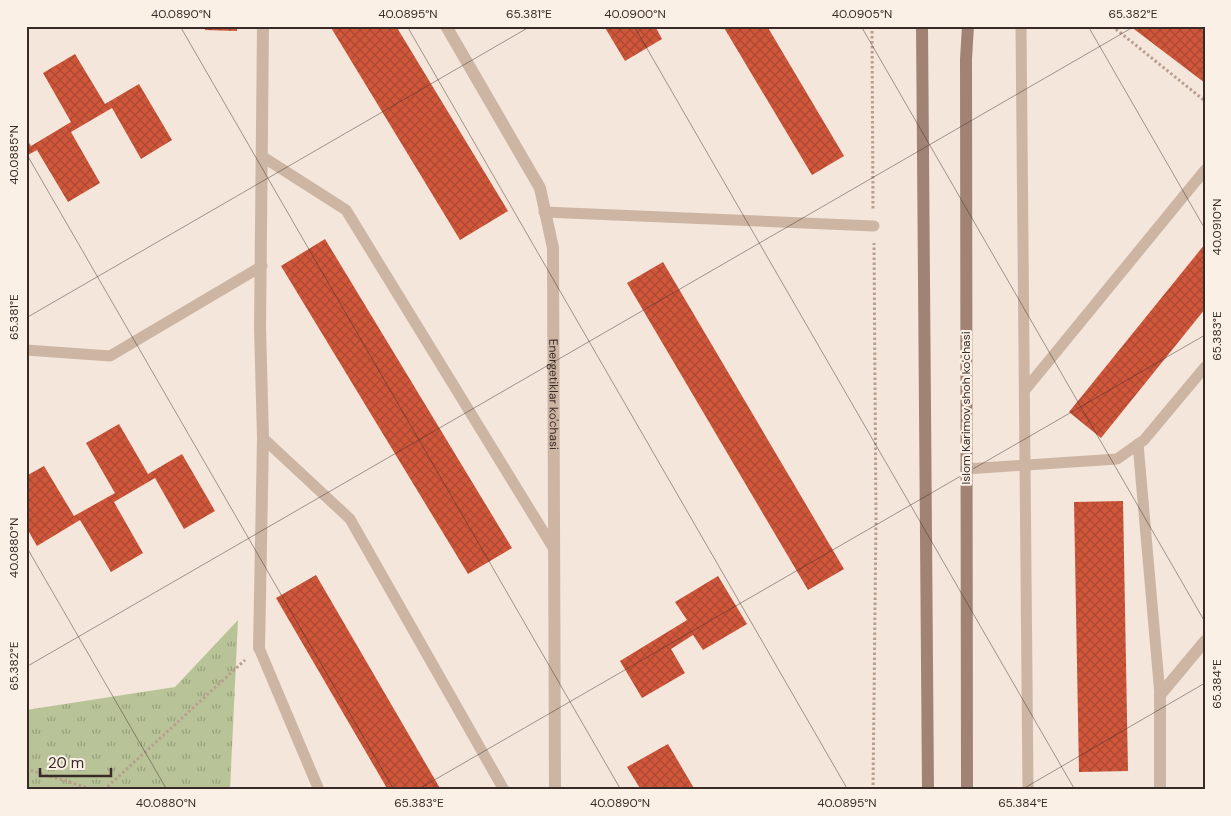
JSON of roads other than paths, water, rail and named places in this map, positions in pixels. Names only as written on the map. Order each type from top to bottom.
[{"type":"main road","points":[[922,26],[928,790]]},
{"type":"main road","name":"Islom Karimov shoh ko'chasi","points":[[967,790],[966,59],[968,26]]},
{"type":"street","points":[[259,648],[263,438],[260,328],[263,26]]},
{"type":"street","name":"Energetiklar ko'chasi","points":[[446,26],[540,188],[553,248],[554,790]]},
{"type":"street","points":[[1160,790],[1160,695],[1205,641]]},
{"type":"lane","points":[[1021,26],[1028,790]]},
{"type":"lane","points":[[263,158],[346,210],[554,549]]},
{"type":"lane","points":[[1025,390],[1205,170]]},
{"type":"lane","points":[[544,212],[874,226]]},
{"type":"lane","points":[[26,350],[110,356],[262,266]]},
{"type":"lane","points":[[966,469],[1025,463],[1117,458],[1144,440],[1205,367]]},
{"type":"lane","points":[[263,438],[350,519],[504,790]]},
{"type":"lane","points":[[1138,444],[1160,695]]},
{"type":"lane","points":[[259,648],[320,790]]}]
